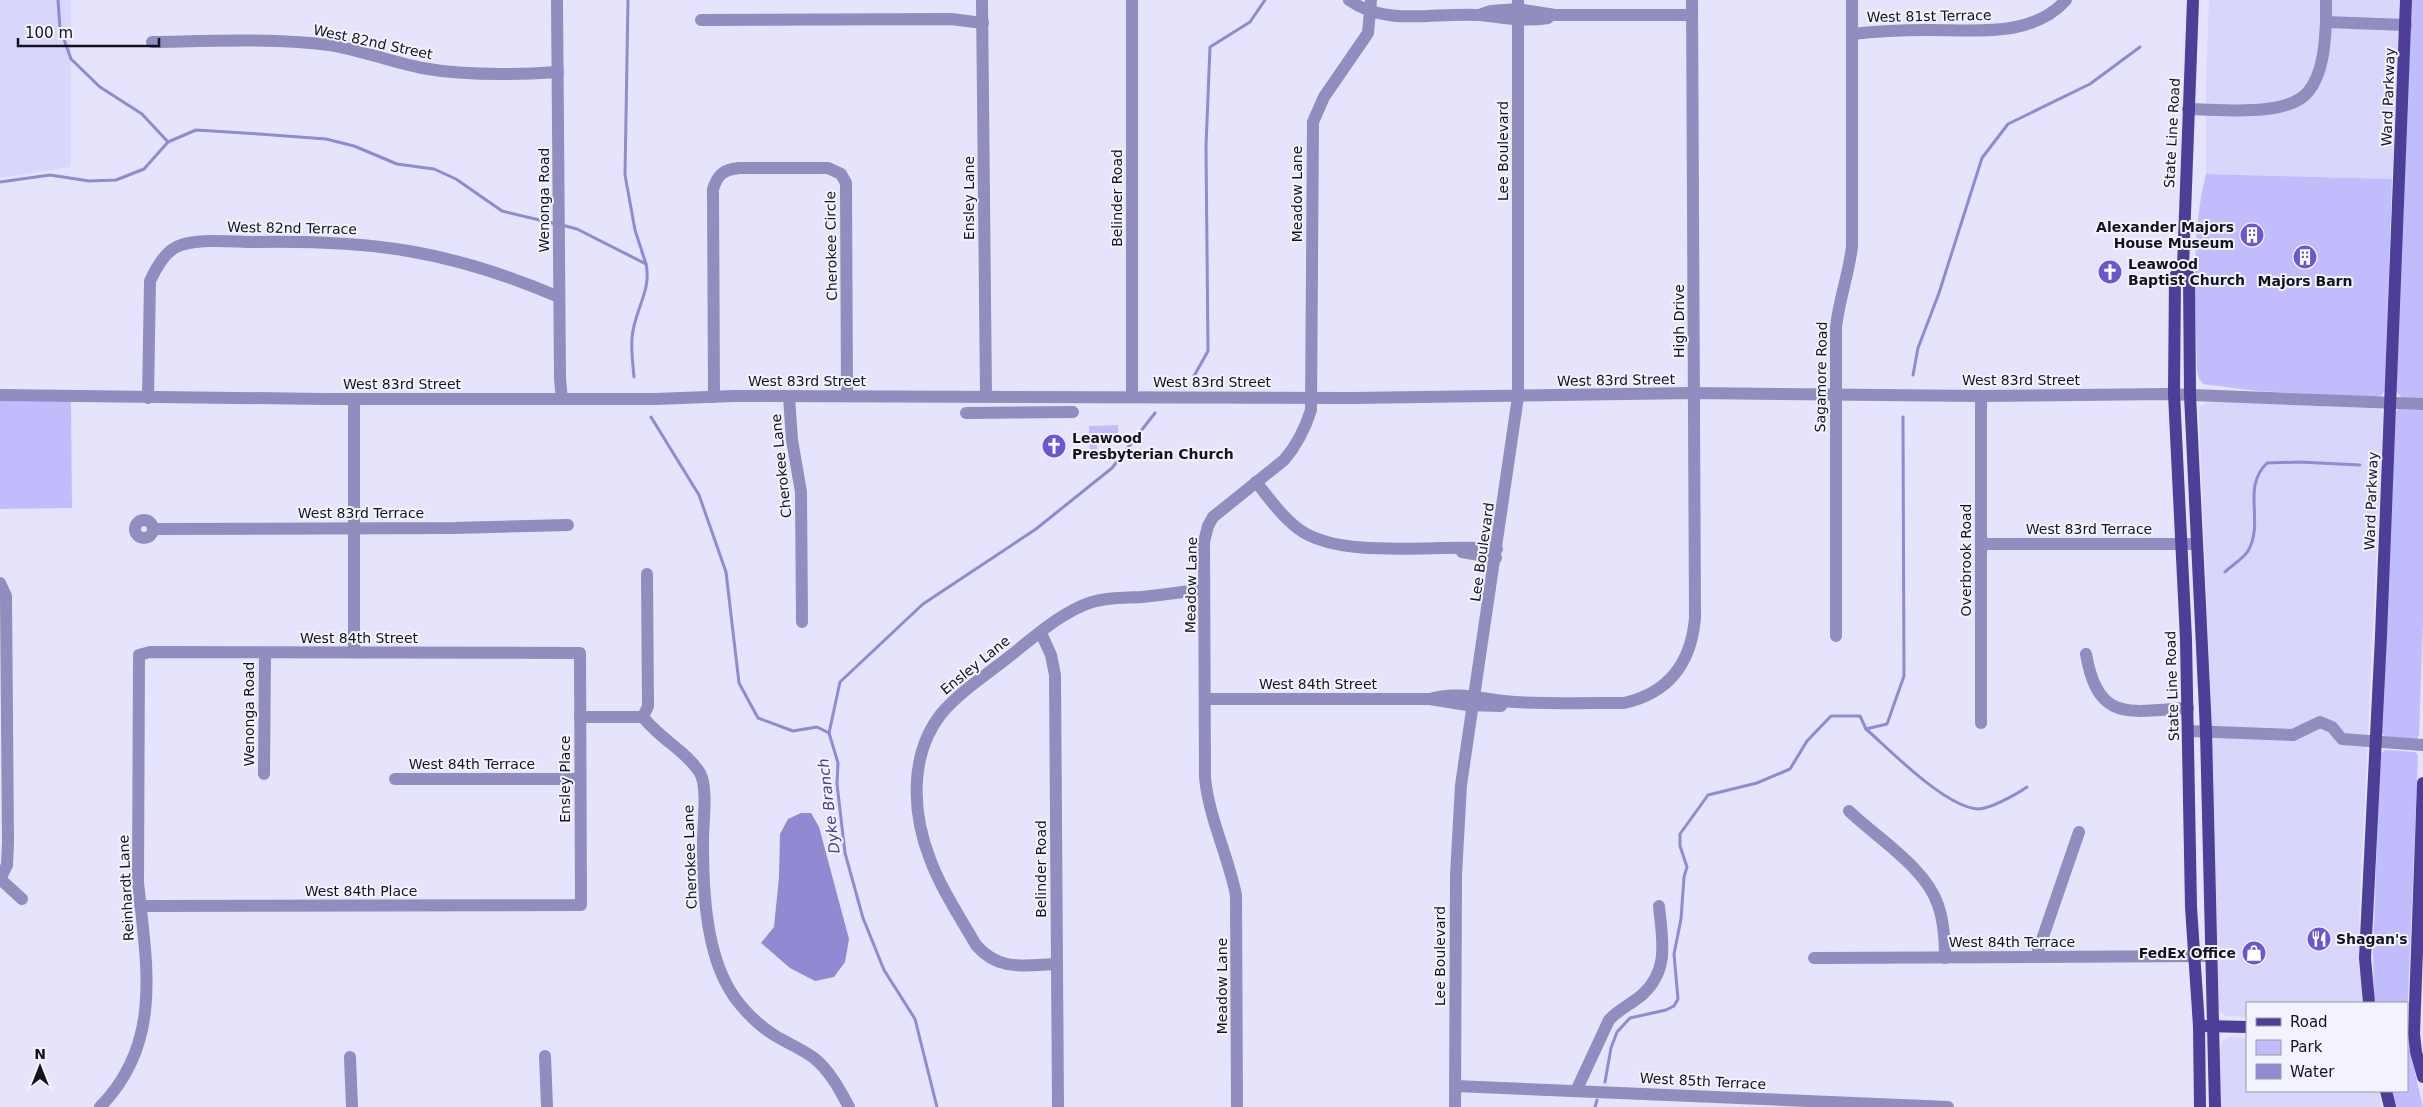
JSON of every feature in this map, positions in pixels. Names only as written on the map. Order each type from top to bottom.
[{"type":"main road","name":"State Line Road","points":[[2193,0],[2183,267],[2189,276],[2190,395],[2206,731],[2215,1107]]},
{"type":"main road","name":"Ward Parkway","points":[[2369,1002],[2365,958],[2391,403],[2406,0]]},
{"type":"main road","name":"State Line Road","points":[[2183,267],[2174,276],[2174,394],[2188,708],[2191,907],[2199,1026],[2200,1107]]},
{"type":"main road","points":[[2423,783],[2415,1034],[2416,1052],[2423,1077]]},
{"type":"main road","points":[[2199,1026],[2246,1027]]},
{"type":"main road","points":[[2386,1092],[2390,1107]]},
{"type":"street","name":"Wenonga Road","points":[[557,0],[560,379],[562,399]]},
{"type":"street","name":"Ensley Lane","points":[[982,0],[986,396]]},
{"type":"street","name":"Belinder Road","points":[[1132,0],[1132,397]]},
{"type":"street","points":[[1349,0],[1396,16],[1479,15],[1518,10],[1546,18],[1555,15],[1692,15]]},
{"type":"street","name":"High Drive","points":[[1631,702],[1655,692],[1670,679],[1683,664],[1693,636],[1692,0]]},
{"type":"street","name":"Sagamore Road","points":[[1836,636],[1835,394],[1837,311],[1850,266],[1852,246],[1852,0]]},
{"type":"street","points":[[2188,109],[2267,110],[2281,107],[2307,93],[2318,72],[2325,40],[2326,0]]},
{"type":"street","name":"West 81st Terrace","points":[[1852,34],[1885,30],[2006,29],[2040,20],[2064,3]]},
{"type":"street","name":"Meadow Lane","points":[[1237,1107],[1236,895],[1206,789],[1204,542],[1208,526],[1213,517],[1284,460],[1294,449],[1303,434],[1311,410],[1313,122],[1324,97],[1368,33],[1370,6]]},
{"type":"street","name":"Lee Boulevard","points":[[1455,1107],[1457,832],[1462,785],[1518,397],[1518,10]]},
{"type":"street","points":[[701,20],[950,19],[982,22]]},
{"type":"street","points":[[2326,22],[2406,24]]},
{"type":"street","name":"West 82nd Street","points":[[152,42],[304,42],[333,46],[404,64],[449,72],[502,74],[558,72]]},
{"type":"street","name":"Cherokee Circle","points":[[714,397],[713,189],[717,177],[721,173],[726,170],[739,168],[828,168],[841,174],[846,183],[847,396]]},
{"type":"street","name":"West 82nd Terrace","points":[[148,398],[150,281],[157,266],[180,245],[197,242],[296,241],[382,246],[469,263],[521,281],[559,297]]},
{"type":"street","name":"West 83rd Street","points":[[0,395],[354,400],[847,396],[1518,397],[1693,393],[1981,396],[2174,394],[2423,404]]},
{"type":"street","name":"Overbrook Road","points":[[1981,396],[1981,723]]},
{"type":"street","name":"Cherokee Lane","points":[[789,397],[792,440],[801,492],[802,622]]},
{"type":"street","points":[[354,400],[354,652]]},
{"type":"street","points":[[966,413],[1072,412]]},
{"type":"street","points":[[1256,482],[1290,522],[1305,533],[1318,539],[1356,546],[1454,549],[1466,554],[1496,554]]},
{"type":"street","name":"West 83rd Terrace","points":[[153,529],[455,528],[568,525]]},
{"type":"street","name":"West 83rd Terrace","points":[[1981,544],[2197,544]]},
{"type":"street","points":[[580,717],[643,717],[648,706],[646,574]]},
{"type":"street","points":[[0,583],[6,596],[4,760],[8,865],[0,879],[22,899]]},
{"type":"street","name":"Ensley Lane","points":[[1057,964],[1003,964],[984,954],[976,945],[932,865],[922,835],[917,800],[920,758],[928,735],[940,716],[962,692],[1075,609],[1100,600],[1204,589]]},
{"type":"street","name":"Belinder Road","points":[[1041,633],[1051,655],[1055,675],[1058,1107]]},
{"type":"street","name":"West 84th Street","points":[[139,655],[150,652],[580,653]]},
{"type":"street","name":"Wenonga Road","points":[[264,774],[265,653]]},
{"type":"street","name":"Ensley Place","points":[[580,653],[581,905]]},
{"type":"street","points":[[2086,654],[2096,691],[2106,703],[2115,708],[2139,711],[2188,708]]},
{"type":"street","name":"Reinhardt Lane","points":[[100,1107],[123,1079],[141,1037],[147,994],[146,954],[138,882],[139,655]]},
{"type":"street","name":"West 84th Street","points":[[1205,699],[1430,699],[1445,696],[1475,701],[1631,702]]},
{"type":"street","name":"Cherokee Lane","points":[[643,717],[652,729],[701,774],[704,791],[703,844],[708,921],[720,970],[726,983],[744,1008],[761,1025],[814,1058],[827,1072],[849,1107]]},
{"type":"street","points":[[2188,731],[2293,734],[2320,722],[2332,727],[2342,739],[2423,745]]},
{"type":"street","name":"West 84th Terrace","points":[[394,779],[580,779]]},
{"type":"street","points":[[1849,811],[1918,872],[1930,888],[1938,904],[1943,924],[1946,958]]},
{"type":"street","points":[[2036,957],[2079,832]]},
{"type":"street","name":"West 84th Place","points":[[140,906],[581,905]]},
{"type":"street","points":[[1576,1091],[1609,1020],[1616,1012],[1641,996],[1653,983],[1660,971],[1662,946],[1659,906]]},
{"type":"street","name":"West 84th Terrace","points":[[1814,958],[2210,956]]},
{"type":"street","points":[[545,1056],[546,1107]]},
{"type":"street","points":[[350,1058],[352,1107]]},
{"type":"street","name":"West 85th Terrace","points":[[1455,1086],[1576,1091],[1708,1102],[1948,1107]]},
{"type":"shaded area","points":[[0,0],[71,0],[71,167],[0,178]]},
{"type":"shaded area","points":[[2209,0],[2400,0],[2392,179],[2206,174],[2206,81]]},
{"type":"shaded area","points":[[2220,401],[2380,409],[2383,414],[2359,917],[2363,1002],[2246,1002],[2246,1017],[2227,1016],[2221,1013],[2218,1007],[2211,712],[2199,412],[2200,406]]},
{"type":"shaded area","points":[[2230,1037],[2246,1038],[2246,1092],[2378,1092],[2382,1107],[2221,1107],[2220,1050],[2223,1041]]},
{"type":"green space","points":[[2411,0],[2423,0],[2423,398],[2402,398],[2396,391]]},
{"type":"green space","points":[[2206,174],[2392,179],[2385,390],[2382,395],[2376,397],[2257,391],[2203,384],[2199,379],[2197,370],[2195,271],[2198,222]]},
{"type":"green space","points":[[0,401],[71,401],[72,508],[0,509]]},
{"type":"green space","points":[[2398,409],[2423,410],[2423,622],[2419,735],[2417,739],[2388,738],[2383,735],[2381,730],[2396,412]]},
{"type":"green space","points":[[1118,425],[1118,442],[1097,443],[1097,455],[1090,456],[1089,426]]},
{"type":"green space","points":[[2386,750],[2416,752],[2418,756],[2408,1002],[2374,1002],[2373,951],[2380,758],[2382,752]]},
{"type":"green space","points":[[2408,1049],[2423,1107],[2394,1107],[2390,1092],[2408,1092]]},
{"type":"water","points":[[801,813],[811,813],[819,827],[849,939],[845,962],[834,977],[815,981],[790,968],[761,943],[774,927],[779,877],[780,834],[788,819]]},
{"type":"waterway","points":[[58,0],[60,28],[71,59],[100,87],[142,114],[168,142]]},
{"type":"waterway","points":[[628,0],[625,175],[635,230],[646,264]]},
{"type":"waterway","points":[[1194,376],[1208,351],[1206,146],[1210,47],[1250,22],[1265,0]]},
{"type":"waterway","points":[[1913,375],[1918,348],[1939,293],[1982,158],[2008,124],[2090,84],[2140,47]]},
{"type":"waterway","points":[[0,182],[50,175],[89,181],[116,180],[144,169],[168,142],[196,130],[326,139],[354,146],[397,164],[434,169],[456,179],[502,211],[556,224]]},
{"type":"waterway","points":[[562,225],[577,229],[646,264],[647,283],[633,328],[632,353],[634,377]]},
{"type":"waterway","points":[[829,733],[840,682],[923,604],[1036,529],[1112,468],[1155,413]]},
{"type":"waterway","name":"Dyke Branch","points":[[651,417],[699,495],[726,572],[739,683],[758,718],[793,731],[817,727],[829,733],[838,763],[837,784],[845,853],[863,918],[884,970],[915,1019],[937,1107]]},
{"type":"waterway","points":[[1605,1082],[1611,1048],[1617,1032],[1630,1018],[1666,1010],[1674,1006],[1678,999],[1674,954],[1681,919],[1684,877],[1687,867],[1680,846],[1680,834],[1708,795],[1757,783],[1790,769],[1807,741],[1831,716],[1860,716],[1866,729],[1887,724],[1904,676],[1903,417]]},
{"type":"waterway","points":[[2225,572],[2246,554],[2253,540],[2255,483],[2259,473],[2267,463],[2299,462],[2360,465]]},
{"type":"waterway","points":[[1866,729],[1935,789],[1965,806],[1978,809],[1989,807],[2027,787]]},
{"type":"waterway","points":[[1595,1107],[1597,1100]]},
{"type":"place","name":"Alexander Majors House Museum","points":[[2252,235]]},
{"type":"place","name":"Majors Barn","points":[[2305,257]]},
{"type":"place","name":"Leawood Baptist Church","points":[[2110,272]]},
{"type":"place","name":"Leawood Presbyterian Church","points":[[1054,446]]},
{"type":"place","name":"Shagan's","points":[[2319,939]]},
{"type":"place","name":"FedEx Office","points":[[2254,953]]}]
